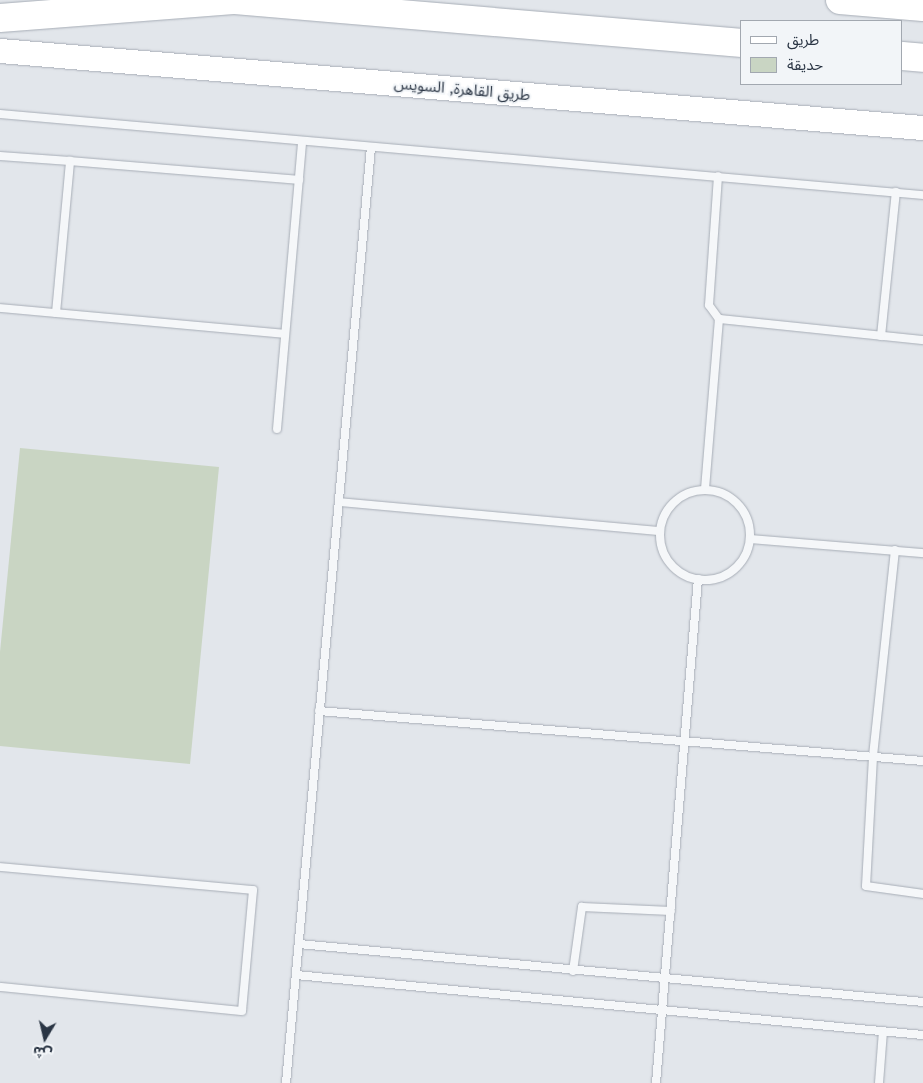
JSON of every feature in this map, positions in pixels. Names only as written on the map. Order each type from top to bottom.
[{"type":"highway","points":[[0,18],[235,0],[740,43]]},
{"type":"highway","points":[[840,0],[923,7]]},
{"type":"highway","points":[[903,56],[923,58]]},
{"type":"main road","name":"طريق القاهرة, السويس","points":[[0,51],[923,128]]},
{"type":"lane","points":[[0,114],[923,195]]},
{"type":"lane","points":[[276,429],[302,141]]},
{"type":"lane","points":[[286,1083],[371,147]]},
{"type":"lane","points":[[0,156],[299,180]]},
{"type":"lane","points":[[56,313],[70,161]]},
{"type":"lane","points":[[705,489],[718,319],[709,305],[718,176]]},
{"type":"lane","points":[[881,336],[896,192]]},
{"type":"lane","points":[[0,308],[285,334]]},
{"type":"lane","points":[[718,319],[923,340]]},
{"type":"lane","points":[[705,489],[736,501],[746,514],[751,539],[742,561],[730,573],[698,579],[670,562],[660,531],[675,502],[705,489]]},
{"type":"lane","points":[[339,502],[660,531]]},
{"type":"lane","points":[[751,539],[923,553]]},
{"type":"lane","points":[[895,550],[873,757],[866,886],[923,894]]},
{"type":"lane","points":[[656,1083],[698,579]]},
{"type":"lane","points":[[320,710],[923,761]]},
{"type":"lane","points":[[0,867],[253,890],[242,1011],[0,987]]},
{"type":"lane","points":[[573,971],[582,907],[671,911]]},
{"type":"lane","points":[[299,944],[666,980],[923,1002]]},
{"type":"lane","points":[[296,975],[923,1035]]},
{"type":"lane","points":[[879,1083],[883,1031]]},
{"type":"green space","points":[[20,448],[219,467],[190,764],[0,746],[0,652]]}]
